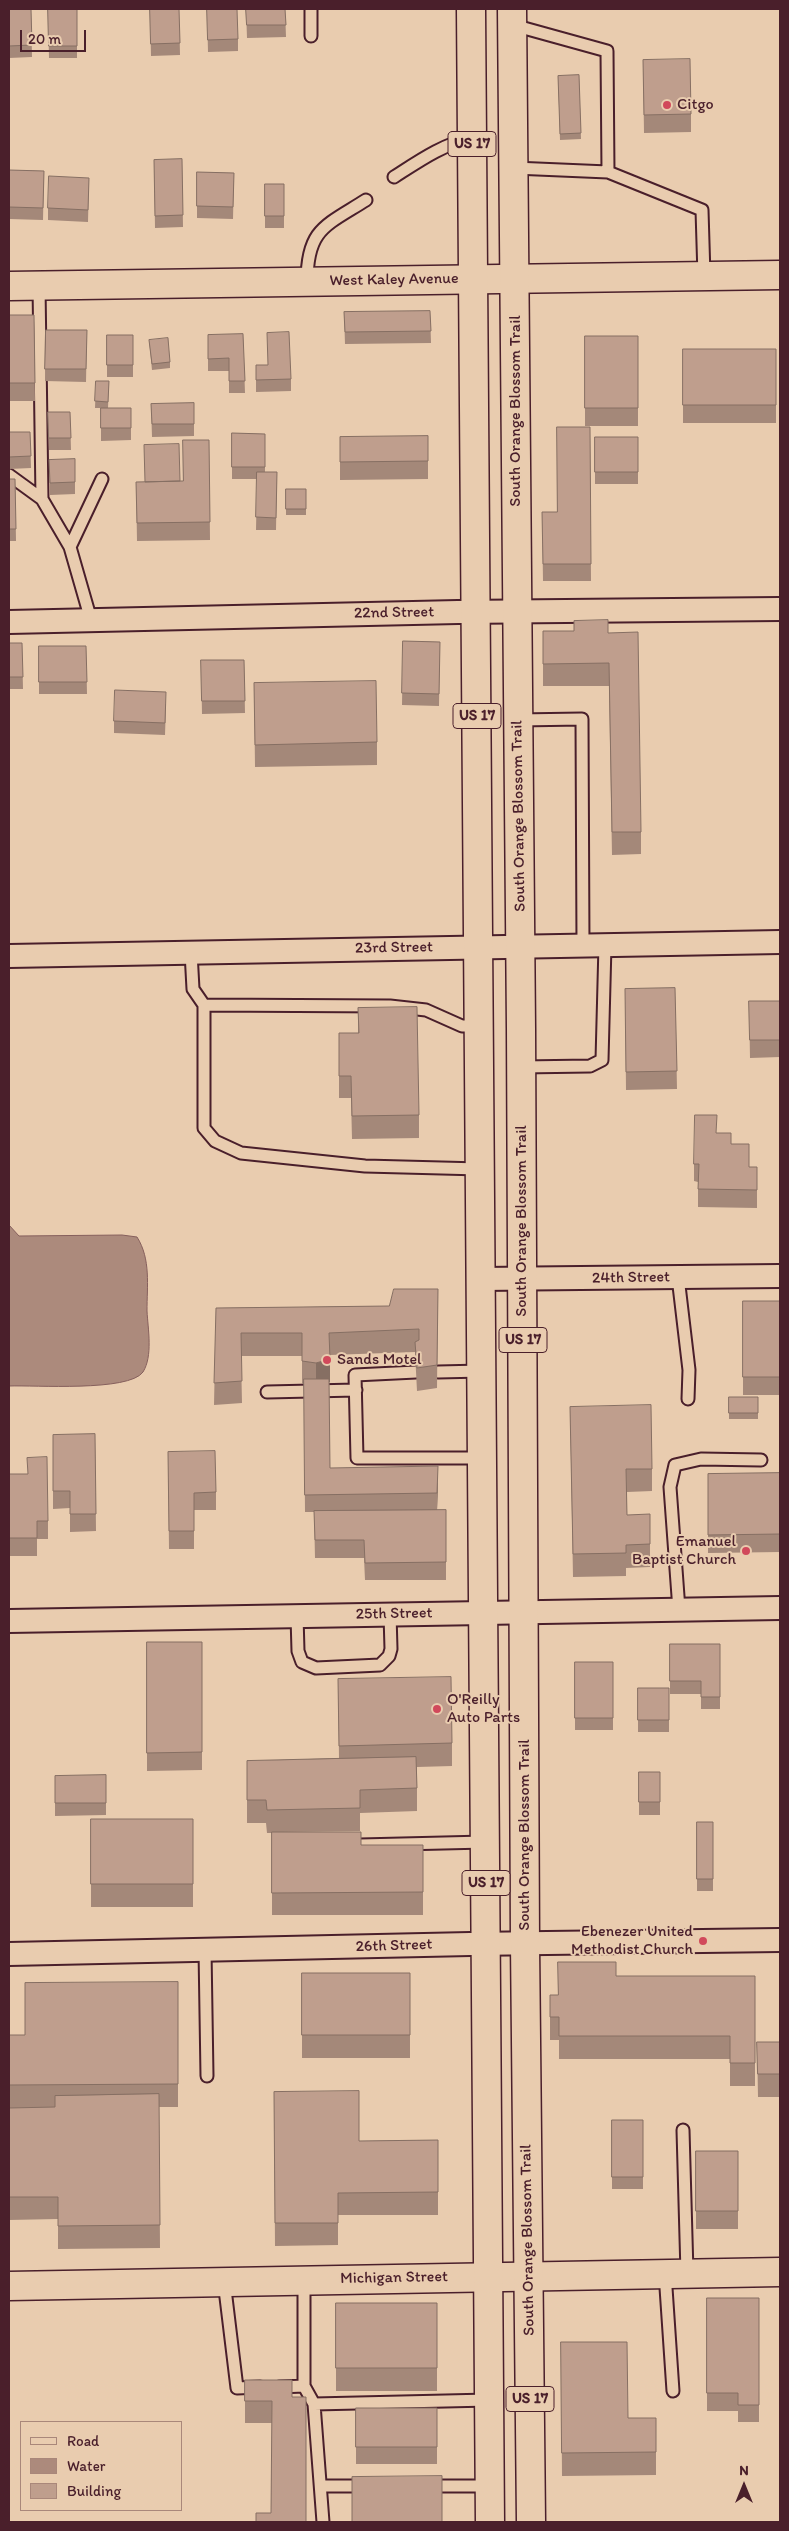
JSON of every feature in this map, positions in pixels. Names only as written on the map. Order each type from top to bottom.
[{"type":"main road","name":"US 17","points":[[470,9],[482,1279],[490,2522]]},
{"type":"main road","name":"South Orange Blossom Trail","points":[[512,17],[521,1067],[525,1944],[531,2522]]},
{"type":"main road","name":"West Kaley Avenue","points":[[9,286],[780,275]]},
{"type":"main road","name":"Michigan Street","points":[[9,2286],[780,2272]]},
{"type":"street","name":"22nd Street","points":[[9,622],[476,612],[780,609]]},
{"type":"street","name":"23rd Street","points":[[9,956],[780,942]]},
{"type":"street","name":"24th Street","points":[[482,1279],[780,1276]]},
{"type":"street","name":"25th Street","points":[[9,1621],[780,1608]]},
{"type":"street","name":"26th Street","points":[[9,1954],[780,1940]]},
{"type":"lane","points":[[311,9],[311,36]]},
{"type":"lane","points":[[512,17],[607,51],[608,172]]},
{"type":"lane","points":[[394,177],[455,141],[472,138]]},
{"type":"lane","points":[[514,168],[608,172],[702,210],[704,276]]},
{"type":"lane","points":[[307,282],[307,260],[312,242],[331,223],[366,200]]},
{"type":"lane","points":[[39,286],[42,499]]},
{"type":"lane","points":[[9,474],[42,499],[70,547],[90,620]]},
{"type":"lane","points":[[70,547],[102,479]]},
{"type":"lane","points":[[518,720],[582,719],[583,946]]},
{"type":"lane","points":[[521,1067],[590,1066],[602,1060],[605,945]]},
{"type":"lane","points":[[191,952],[193,989],[204,1005],[204,1128],[215,1142],[241,1153],[337,1163],[480,1169]]},
{"type":"lane","points":[[204,1005],[390,1006],[426,1010],[462,1026],[479,1026]]},
{"type":"lane","points":[[678,1277],[689,1370],[688,1399]]},
{"type":"lane","points":[[438,1372],[482,1371]]},
{"type":"lane","points":[[416,1372],[355,1375],[357,1458],[482,1458]]},
{"type":"lane","points":[[267,1392],[356,1390]]},
{"type":"lane","points":[[679,1610],[670,1487],[675,1465],[701,1459],[761,1460]]},
{"type":"lane","points":[[297,1616],[298,1652],[302,1662],[316,1668],[380,1665],[389,1656],[391,1649],[390,1614]]},
{"type":"lane","points":[[350,1845],[485,1842]]},
{"type":"lane","points":[[205,1950],[207,2076]]},
{"type":"lane","points":[[673,2391],[676,2273],[683,2130]]},
{"type":"lane","points":[[304,2280],[304,2386],[314,2404],[322,2486],[323,2522]]},
{"type":"lane","points":[[224,2281],[237,2388],[304,2386]]},
{"type":"lane","points":[[314,2404],[489,2400]]},
{"type":"lane","points":[[322,2486],[378,2486]]},
{"type":"lane","points":[[416,2486],[490,2486]]},
{"type":"water","points":[[9,1225],[19,1236],[122,1235],[137,1237],[144,1254],[147,1273],[149,1350],[143,1372],[134,1378],[101,1385],[9,1386]]},
{"type":"building","points":[[9,9],[31,9],[32,45],[9,46]]},
{"type":"building","points":[[48,9],[77,9],[77,46],[49,46]]},
{"type":"building","points":[[150,9],[179,9],[180,43],[151,44]]},
{"type":"building","points":[[207,9],[237,9],[238,39],[208,40]]},
{"type":"building","points":[[246,9],[285,9],[286,25],[247,25]]},
{"type":"building","name":"Citgo","points":[[690,59],[691,114],[644,115],[643,60]]},
{"type":"building","points":[[579,75],[581,133],[560,134],[558,76]]},
{"type":"building","points":[[182,159],[183,215],[155,216],[154,160]]},
{"type":"building","points":[[9,170],[44,171],[43,208],[9,207]]},
{"type":"building","points":[[197,172],[234,173],[233,207],[197,206]]},
{"type":"building","points":[[49,176],[89,178],[88,210],[48,208]]},
{"type":"building","points":[[265,184],[284,184],[284,216],[265,216]]},
{"type":"building","points":[[430,311],[431,331],[345,332],[344,312]]},
{"type":"building","points":[[9,315],[34,315],[35,383],[9,383]]},
{"type":"building","points":[[46,330],[87,330],[86,369],[45,369]]},
{"type":"building","points":[[289,332],[291,379],[256,380],[256,365],[268,365],[267,333]]},
{"type":"building","points":[[243,334],[245,381],[229,381],[229,358],[208,359],[208,335]]},
{"type":"building","points":[[107,335],[133,335],[133,365],[107,365]]},
{"type":"building","points":[[585,336],[638,336],[638,408],[585,408]]},
{"type":"building","points":[[168,338],[170,362],[152,364],[149,340]]},
{"type":"building","points":[[683,349],[776,349],[776,405],[683,405]]},
{"type":"building","points":[[96,381],[109,381],[108,402],[95,401]]},
{"type":"building","points":[[194,403],[194,424],[152,424],[151,404]]},
{"type":"building","points":[[101,408],[131,408],[131,428],[101,428]]},
{"type":"building","points":[[48,412],[70,412],[71,438],[49,438]]},
{"type":"building","points":[[557,427],[590,427],[591,564],[543,564],[542,512],[557,512]]},
{"type":"building","points":[[9,432],[30,432],[31,456],[9,457]]},
{"type":"building","points":[[232,433],[265,434],[265,467],[232,467]]},
{"type":"building","points":[[428,436],[428,461],[340,462],[340,437]]},
{"type":"building","points":[[595,437],[638,437],[638,472],[595,472]]},
{"type":"building","points":[[183,440],[209,440],[210,522],[137,523],[136,482],[183,481]]},
{"type":"building","points":[[179,444],[180,481],[145,482],[144,445]]},
{"type":"building","points":[[75,459],[75,482],[50,483],[49,460]]},
{"type":"building","points":[[257,472],[277,472],[276,518],[256,517]]},
{"type":"building","points":[[9,479],[15,479],[16,529],[9,529]]},
{"type":"building","points":[[286,489],[306,489],[306,509],[286,509]]},
{"type":"building","points":[[608,620],[608,633],[638,632],[641,832],[612,832],[609,663],[543,664],[543,631],[574,631],[574,621]]},
{"type":"building","points":[[403,641],[440,642],[439,694],[402,693]]},
{"type":"building","points":[[9,643],[22,643],[23,677],[9,677]]},
{"type":"building","points":[[39,646],[86,646],[87,682],[39,682]]},
{"type":"building","points":[[201,660],[244,660],[245,701],[202,701]]},
{"type":"building","points":[[376,681],[377,742],[255,745],[254,683]]},
{"type":"building","points":[[115,690],[166,692],[165,723],[114,721]]},
{"type":"building","points":[[675,988],[677,1071],[626,1072],[625,989]]},
{"type":"building","points":[[749,1001],[780,1001],[780,1040],[750,1040]]},
{"type":"building","points":[[417,1007],[419,1115],[352,1116],[351,1076],[339,1076],[339,1033],[359,1033],[358,1008]]},
{"type":"building","points":[[695,1115],[717,1115],[716,1133],[731,1133],[731,1144],[749,1144],[749,1167],[757,1167],[757,1190],[698,1189],[699,1164],[694,1164]]},
{"type":"building","points":[[394,1289],[438,1289],[437,1365],[417,1368],[415,1342],[419,1340],[419,1329],[329,1333],[330,1359],[316,1363],[302,1361],[302,1333],[241,1333],[242,1381],[214,1383],[216,1308],[389,1306]]},
{"type":"building","points":[[743,1301],[780,1301],[780,1377],[743,1377]]},
{"type":"building","points":[[304,1379],[329,1379],[330,1468],[438,1466],[437,1493],[305,1495]]},
{"type":"building","points":[[729,1397],[758,1397],[758,1413],[729,1413]]},
{"type":"building","points":[[651,1405],[652,1469],[626,1469],[627,1515],[650,1514],[650,1544],[626,1545],[626,1553],[573,1554],[570,1407]]},
{"type":"building","points":[[95,1434],[96,1514],[70,1514],[70,1491],[53,1491],[53,1435]]},
{"type":"building","points":[[215,1451],[216,1492],[194,1493],[194,1531],[169,1531],[168,1452]]},
{"type":"building","points":[[47,1457],[48,1521],[37,1521],[37,1538],[9,1538],[9,1474],[28,1474],[27,1458]]},
{"type":"building","points":[[780,1473],[780,1534],[708,1535],[708,1474]]},
{"type":"building","points":[[446,1510],[446,1562],[365,1563],[364,1540],[315,1540],[314,1511]]},
{"type":"building","points":[[147,1642],[202,1642],[202,1752],[147,1753]]},
{"type":"building","points":[[670,1644],[720,1644],[720,1697],[701,1697],[701,1681],[670,1681]]},
{"type":"building","points":[[575,1662],[613,1662],[613,1718],[575,1718]]},
{"type":"building","points":[[451,1677],[452,1743],[339,1746],[338,1679]]},
{"type":"building","points":[[638,1688],[669,1688],[669,1720],[638,1720]]},
{"type":"building","points":[[416,1757],[417,1788],[360,1790],[360,1808],[267,1810],[266,1800],[247,1800],[247,1761]]},
{"type":"building","points":[[639,1772],[660,1772],[660,1802],[639,1802]]},
{"type":"building","points":[[106,1775],[106,1803],[55,1803],[55,1776]]},
{"type":"building","points":[[91,1819],[193,1819],[193,1884],[91,1884]]},
{"type":"building","points":[[697,1822],[713,1822],[713,1879],[697,1879]]},
{"type":"building","points":[[272,1832],[361,1832],[361,1845],[423,1845],[423,1892],[272,1893]]},
{"type":"building","points":[[558,1962],[616,1962],[616,1976],[755,1976],[755,2063],[730,2063],[730,2036],[559,2036],[559,2017],[550,2017],[550,1995],[558,1995]]},
{"type":"building","points":[[302,1973],[410,1973],[410,2035],[302,2035]]},
{"type":"building","points":[[178,1982],[178,2084],[9,2085],[9,2035],[25,2035],[25,1983]]},
{"type":"building","points":[[757,2042],[780,2042],[780,2074],[758,2074]]},
{"type":"building","points":[[359,2091],[359,2141],[438,2140],[438,2192],[338,2193],[338,2223],[275,2223],[274,2092]]},
{"type":"building","points":[[159,2094],[160,2225],[58,2226],[58,2197],[9,2197],[9,2108],[55,2107],[55,2096]]},
{"type":"building","points":[[612,2120],[643,2120],[643,2177],[612,2177]]},
{"type":"building","points":[[696,2151],[738,2151],[738,2211],[696,2211]]},
{"type":"building","points":[[707,2298],[759,2298],[759,2405],[738,2405],[738,2393],[707,2393]]},
{"type":"building","points":[[336,2303],[437,2303],[437,2368],[336,2368]]},
{"type":"building","points":[[561,2342],[627,2342],[628,2418],[656,2418],[656,2452],[562,2453]]},
{"type":"building","points":[[245,2380],[292,2380],[292,2397],[306,2397],[306,2522],[256,2522],[256,2513],[271,2513],[272,2401],[245,2401]]},
{"type":"building","points":[[356,2408],[437,2408],[437,2447],[356,2447]]},
{"type":"building","points":[[442,2476],[442,2522],[352,2522],[352,2477]]},
{"type":"place","name":"Citgo","points":[[667,105]]},
{"type":"place","name":"Sands Motel","points":[[327,1360]]},
{"type":"place","name":"Emanuel Baptist Church","points":[[746,1551]]},
{"type":"place","name":"O'Reilly Auto Parts","points":[[437,1709]]},
{"type":"place","name":"Ebenezer United Methodist Church","points":[[703,1941]]}]
